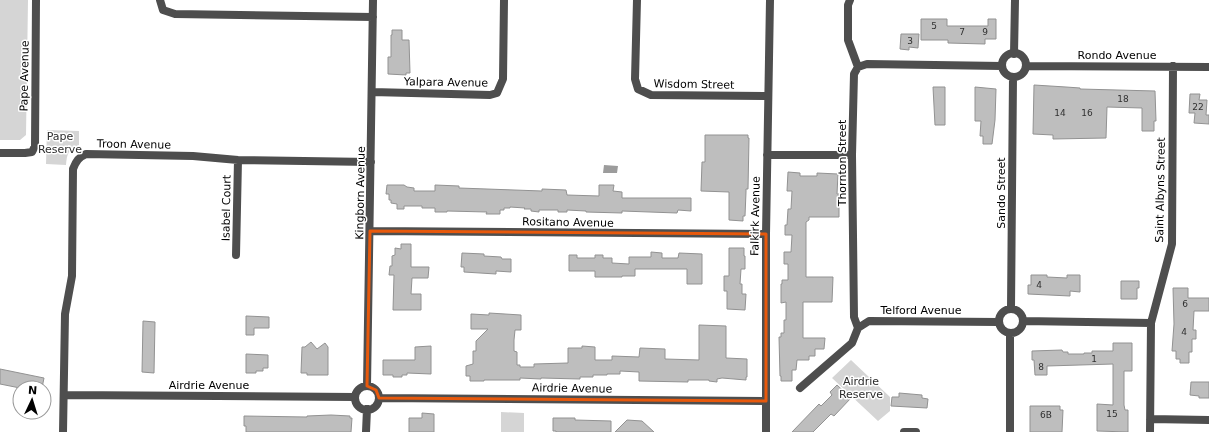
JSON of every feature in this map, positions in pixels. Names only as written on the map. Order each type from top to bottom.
[{"type":"street","name":"Pape Avenue","points":[[0,153],[32,152],[35,146],[36,0]]},
{"type":"street","points":[[160,0],[163,10],[175,14],[373,17]]},
{"type":"street","name":"Kingborn Avenue","points":[[367,386],[374,0]]},
{"type":"street","name":"Yalpara Avenue","points":[[372,92],[490,95],[497,93],[503,79],[504,0]]},
{"type":"street","name":"Wisdom Street","points":[[637,0],[635,79],[638,89],[651,95],[768,96]]},
{"type":"street","name":"Falkirk Avenue","points":[[766,432],[766,234],[770,0]]},
{"type":"street","points":[[850,0],[848,5],[848,40],[858,67],[867,64],[1002,66]]},
{"type":"street","points":[[1014,54],[1015,0]]},
{"type":"street","points":[[1014,54],[1023,58],[1026,66],[1021,75],[1013,77],[1005,73],[1002,62],[1006,56],[1014,54]]},
{"type":"street","name":"Rondo Avenue","points":[[1026,66],[1209,67]]},
{"type":"street","name":"Saint Albyns Street","points":[[1150,432],[1150,323],[1172,244],[1173,66]]},
{"type":"street","name":"Thornton Street","points":[[858,67],[854,74],[852,155],[854,318],[858,328]]},
{"type":"street","name":"Sando Street","points":[[1011,309],[1013,77]]},
{"type":"street","name":"Troon Avenue","points":[[63,432],[65,314],[72,276],[73,169],[75,162],[79,157],[86,154],[193,156],[238,160],[371,162]]},
{"type":"street","points":[[767,155],[852,155]]},
{"type":"street","name":"Isabel Court","points":[[236,255],[238,160]]},
{"type":"street","name":"Rositano Avenue","points":[[370,231],[766,234]]},
{"type":"street","points":[[1011,309],[1018,311],[1021,314],[1023,321],[1018,331],[1010,333],[1001,328],[999,322],[1001,314],[1011,309]]},
{"type":"street","name":"Telford Avenue","points":[[858,328],[869,321],[999,322]]},
{"type":"street","points":[[1023,321],[1150,323]]},
{"type":"street","points":[[800,388],[852,343],[858,328]]},
{"type":"street","points":[[1010,333],[1010,432]]},
{"type":"street","points":[[367,386],[376,390],[379,398],[377,404],[367,410],[358,405],[355,397],[359,388],[367,386]]},
{"type":"street","name":"Airdrie Avenue","points":[[64,395],[355,397]]},
{"type":"street","name":"Airdrie Avenue","points":[[379,398],[766,401]]},
{"type":"street","points":[[366,432],[367,410]]},
{"type":"street","points":[[1150,419],[1209,420]]},
{"type":"street","points":[[904,432],[916,432]]},
{"type":"highlighted area","points":[[370,231],[766,234],[766,401],[379,398],[376,390],[367,386]]},
{"type":"green space","points":[[0,0],[28,0],[26,135],[20,140],[0,140]]},
{"type":"green space","name":"Pape Reserve","points":[[47,130],[79,131],[79,145],[70,150],[66,165],[46,164]]},
{"type":"green space","name":"Airdrie Reserve","points":[[851,360],[890,397],[890,411],[878,421],[832,378]]},
{"type":"green space","points":[[501,412],[524,413],[524,432],[501,432]]},
{"type":"shaded area","points":[[604,165],[618,166],[617,173],[603,173]]},
{"type":"building","points":[[921,19],[947,19],[947,26],[988,26],[988,19],[996,19],[996,39],[985,39],[985,44],[948,43],[948,40],[921,40]]},
{"type":"building","points":[[392,30],[402,30],[402,40],[409,40],[410,73],[406,73],[406,75],[388,74],[388,57],[391,57]]},
{"type":"building","points":[[901,34],[919,34],[918,48],[909,47],[909,50],[900,49]]},
{"type":"building","points":[[1034,85],[1080,89],[1155,91],[1156,121],[1154,121],[1154,131],[1142,131],[1142,108],[1107,107],[1106,138],[1053,139],[1053,135],[1033,134]]},
{"type":"building","points":[[933,87],[945,87],[945,125],[935,125]]},
{"type":"building","points":[[975,87],[996,89],[995,120],[992,144],[983,144],[983,136],[980,136],[981,121],[975,121]]},
{"type":"building","points":[[1190,94],[1200,94],[1199,100],[1207,100],[1206,115],[1209,115],[1209,124],[1194,123],[1195,113],[1189,113]]},
{"type":"building","points":[[705,135],[748,135],[748,189],[746,189],[745,216],[743,216],[743,221],[729,220],[729,192],[701,191],[702,162],[705,162]]},
{"type":"building","points":[[788,172],[800,173],[800,176],[817,176],[817,173],[838,174],[837,194],[839,194],[839,217],[809,217],[809,220],[806,222],[806,277],[833,277],[832,302],[803,302],[803,338],[825,338],[824,349],[815,349],[815,356],[809,356],[809,360],[797,360],[796,370],[792,370],[792,381],[781,381],[779,337],[781,337],[781,333],[784,333],[786,302],[781,303],[781,284],[782,280],[788,280],[788,264],[784,264],[784,252],[791,252],[792,235],[785,235],[788,209],[791,209],[792,191],[787,191]]},
{"type":"building","points":[[387,185],[404,185],[414,188],[414,191],[435,191],[435,185],[459,186],[459,188],[542,191],[542,189],[566,190],[567,195],[599,196],[599,185],[614,185],[613,191],[622,192],[622,198],[691,198],[691,211],[678,210],[677,213],[622,211],[622,213],[567,210],[567,212],[558,212],[558,210],[539,210],[539,212],[531,211],[531,209],[510,207],[500,210],[500,214],[486,214],[487,212],[435,212],[435,208],[422,208],[422,206],[404,206],[404,209],[397,209],[397,204],[391,203],[391,200],[389,200],[389,194],[386,194]]},
{"type":"building","points":[[401,244],[411,244],[411,267],[429,267],[428,278],[412,278],[411,294],[421,294],[421,310],[393,310],[394,275],[389,275],[390,266],[392,266],[392,256],[395,255],[395,248],[401,249]]},
{"type":"building","points":[[729,248],[744,248],[745,269],[741,269],[740,284],[742,284],[742,294],[746,294],[745,310],[727,309],[727,291],[724,291],[724,276],[729,276]]},
{"type":"building","points":[[651,252],[662,253],[662,258],[678,258],[679,253],[702,254],[702,284],[687,284],[687,269],[635,269],[635,276],[622,277],[595,277],[595,271],[569,271],[569,255],[577,255],[577,258],[595,258],[595,255],[603,255],[603,258],[612,258],[612,263],[629,264],[629,257],[651,257]]},
{"type":"building","points":[[462,253],[484,254],[484,256],[511,259],[511,272],[496,271],[496,274],[464,272],[464,267],[461,267]]},
{"type":"building","points":[[1031,275],[1047,275],[1047,277],[1067,278],[1067,275],[1080,275],[1080,292],[1070,291],[1070,296],[1028,294],[1028,285],[1031,285]]},
{"type":"building","points":[[1121,281],[1139,281],[1139,288],[1137,288],[1137,299],[1121,299]]},
{"type":"building","points":[[1173,288],[1188,288],[1188,298],[1209,298],[1209,311],[1194,311],[1193,330],[1196,330],[1196,339],[1192,339],[1192,352],[1189,352],[1189,363],[1180,363],[1180,359],[1176,359],[1176,351],[1172,351],[1174,324]]},
{"type":"building","points":[[489,313],[521,315],[521,330],[515,330],[514,340],[514,351],[517,352],[517,365],[520,365],[520,367],[534,367],[534,364],[568,363],[568,348],[582,348],[582,346],[595,347],[595,360],[612,360],[612,356],[639,357],[640,348],[665,349],[665,359],[699,360],[699,325],[726,326],[726,358],[747,359],[747,377],[746,380],[722,378],[717,379],[717,382],[709,380],[688,380],[688,382],[639,381],[639,372],[620,371],[620,374],[593,375],[593,377],[580,377],[580,379],[520,378],[520,380],[470,381],[470,376],[466,376],[466,366],[473,364],[473,351],[476,351],[476,341],[488,329],[471,329],[471,314],[489,315]]},
{"type":"building","points":[[246,316],[269,317],[269,328],[254,328],[254,335],[246,335]]},
{"type":"building","points":[[143,321],[155,322],[154,373],[142,372]]},
{"type":"building","points":[[311,342],[317,349],[325,343],[328,347],[328,375],[307,375],[307,373],[301,373],[302,347],[305,347]]},
{"type":"building","points":[[1113,343],[1132,343],[1132,371],[1124,371],[1124,405],[1125,410],[1128,410],[1128,432],[1097,431],[1097,404],[1113,405],[1113,364],[1047,366],[1047,375],[1035,375],[1034,360],[1032,360],[1032,351],[1062,350],[1063,352],[1068,352],[1068,354],[1084,354],[1092,353],[1092,351],[1113,351]]},
{"type":"building","points":[[431,346],[431,374],[407,373],[407,375],[402,375],[402,377],[383,375],[383,360],[415,360],[415,347]]},
{"type":"building","points":[[246,354],[268,355],[268,368],[263,368],[263,371],[256,371],[256,373],[246,373]]},
{"type":"building","points":[[0,369],[44,378],[44,380],[12,380],[12,386],[0,384]]},
{"type":"building","points":[[1191,382],[1209,382],[1209,398],[1199,398],[1199,396],[1190,395]]},
{"type":"building","points":[[837,385],[851,398],[834,416],[831,414],[813,432],[792,432],[819,404],[821,406],[832,395],[830,392]]},
{"type":"building","points":[[899,393],[922,395],[922,398],[928,399],[927,408],[891,406],[892,397],[899,397]]},
{"type":"building","points":[[1030,406],[1060,406],[1060,410],[1063,410],[1062,432],[1030,432]]},
{"type":"building","points":[[422,413],[434,414],[434,432],[409,432],[409,418],[422,418]]},
{"type":"building","points":[[331,415],[350,416],[350,418],[352,418],[351,432],[246,432],[246,426],[244,426],[244,416],[307,417]]},
{"type":"building","points":[[553,418],[611,421],[611,432],[556,432],[553,431]]},
{"type":"building","points":[[627,420],[642,421],[654,432],[615,432]]}]
